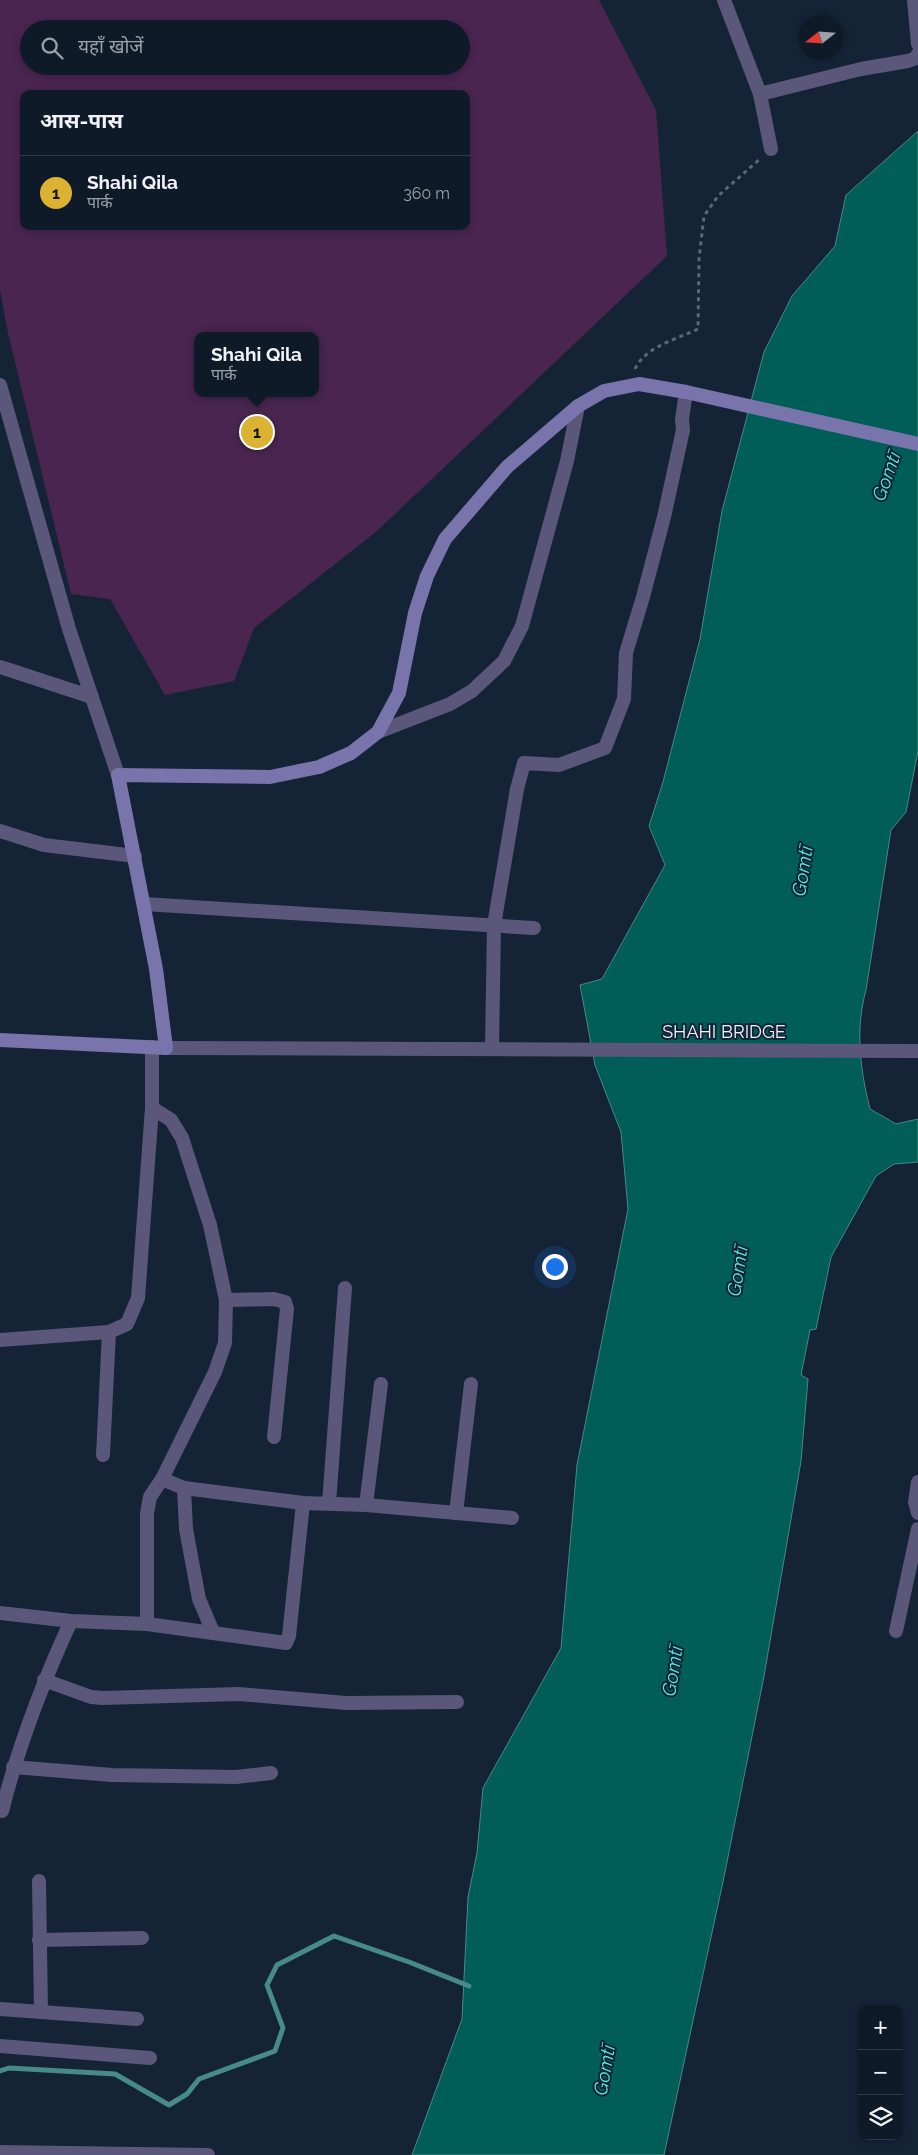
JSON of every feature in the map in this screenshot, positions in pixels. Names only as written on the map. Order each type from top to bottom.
[{"type":"main road","points":[[0,1040],[166,1048],[156,969],[118,776],[270,777],[319,767],[352,753],[378,732],[399,693],[415,612],[427,576],[445,539],[507,467],[578,406],[604,391],[639,384],[719,398],[918,444]]},
{"type":"street","points":[[724,0],[760,94],[771,150]]},
{"type":"street","points":[[914,0],[918,44]]},
{"type":"street","points":[[760,94],[908,61],[916,58],[918,54]]},
{"type":"street","points":[[1,392],[69,629],[118,776]]},
{"type":"street","points":[[492,1049],[494,925],[517,789],[524,763],[558,765],[605,748],[624,699],[626,653],[664,517],[683,430],[682,419],[686,392]]},
{"type":"street","points":[[378,732],[450,704],[472,691],[504,660],[522,626],[567,461],[578,406]]},
{"type":"street","points":[[0,667],[92,698]]},
{"type":"street","points":[[0,832],[44,845],[135,856]]},
{"type":"street","points":[[144,904],[534,928]]},
{"type":"street","points":[[0,1340],[109,1332],[126,1324],[138,1298],[152,1108],[152,1047]]},
{"type":"street","name":"SHAHI BRIDGE","points":[[166,1048],[918,1051]]},
{"type":"street","points":[[148,1624],[147,1512],[150,1497],[162,1479],[214,1372],[225,1343],[226,1300],[210,1225],[182,1138],[171,1120],[152,1108]]},
{"type":"street","points":[[330,1503],[345,1288]]},
{"type":"street","points":[[226,1300],[274,1299],[285,1302],[287,1310],[274,1437]]},
{"type":"street","points":[[103,1455],[109,1332]]},
{"type":"street","points":[[366,1505],[380,1384]]},
{"type":"street","points":[[456,1514],[471,1384]]},
{"type":"street","points":[[162,1479],[184,1488],[303,1503],[366,1505],[512,1518]]},
{"type":"street","points":[[918,1482],[915,1502],[918,1513]]},
{"type":"street","points":[[184,1488],[186,1529],[199,1599],[213,1632]]},
{"type":"street","points":[[0,1613],[71,1621],[148,1624],[213,1632],[282,1644],[286,1643],[289,1636],[303,1503]]},
{"type":"street","points":[[896,1630],[918,1529]]},
{"type":"street","points":[[2,1811],[13,1767],[44,1680],[71,1621]]},
{"type":"street","points":[[44,1680],[91,1697],[102,1698],[239,1694],[346,1703],[457,1702]]},
{"type":"street","points":[[13,1767],[112,1775],[236,1777],[270,1773]]},
{"type":"street","points":[[39,1881],[41,2012]]},
{"type":"street","points":[[40,1940],[142,1938]]},
{"type":"street","points":[[0,2008],[137,2019]]},
{"type":"street","points":[[0,2046],[150,2058]]},
{"type":"street","points":[[0,2152],[208,2155]]},
{"type":"path","points":[[630,386],[636,367],[644,357],[657,348],[698,329],[699,259],[704,216],[718,196],[771,150]]},
{"type":"shaded area","points":[[0,0],[599,0],[656,110],[667,256],[377,531],[254,628],[234,681],[165,695],[110,599],[71,594],[8,333],[0,290]]},
{"type":"water","name":"Gomtī","points":[[918,131],[918,751],[906,812],[891,830],[863,1005],[860,1050],[870,1109],[896,1124],[918,1119],[918,1162],[894,1164],[876,1176],[831,1257],[816,1329],[810,1330],[801,1375],[808,1379],[801,1461],[764,1676],[724,1877],[664,2155],[412,2155],[462,2019],[468,1897],[477,1853],[483,1788],[561,1648],[577,1465],[628,1209],[621,1132],[595,1065],[580,985],[602,979],[665,865],[649,826],[663,782],[700,639],[722,511],[764,352],[792,296],[835,246],[846,195]]},
{"type":"waterway","points":[[0,2071],[9,2068],[115,2074],[169,2105],[187,2094],[199,2079],[275,2051],[283,2028],[267,1985],[277,1965],[334,1936],[409,1962],[469,1986]]},
{"type":"place","name":"Shahi Qila","points":[[257,432]]}]
